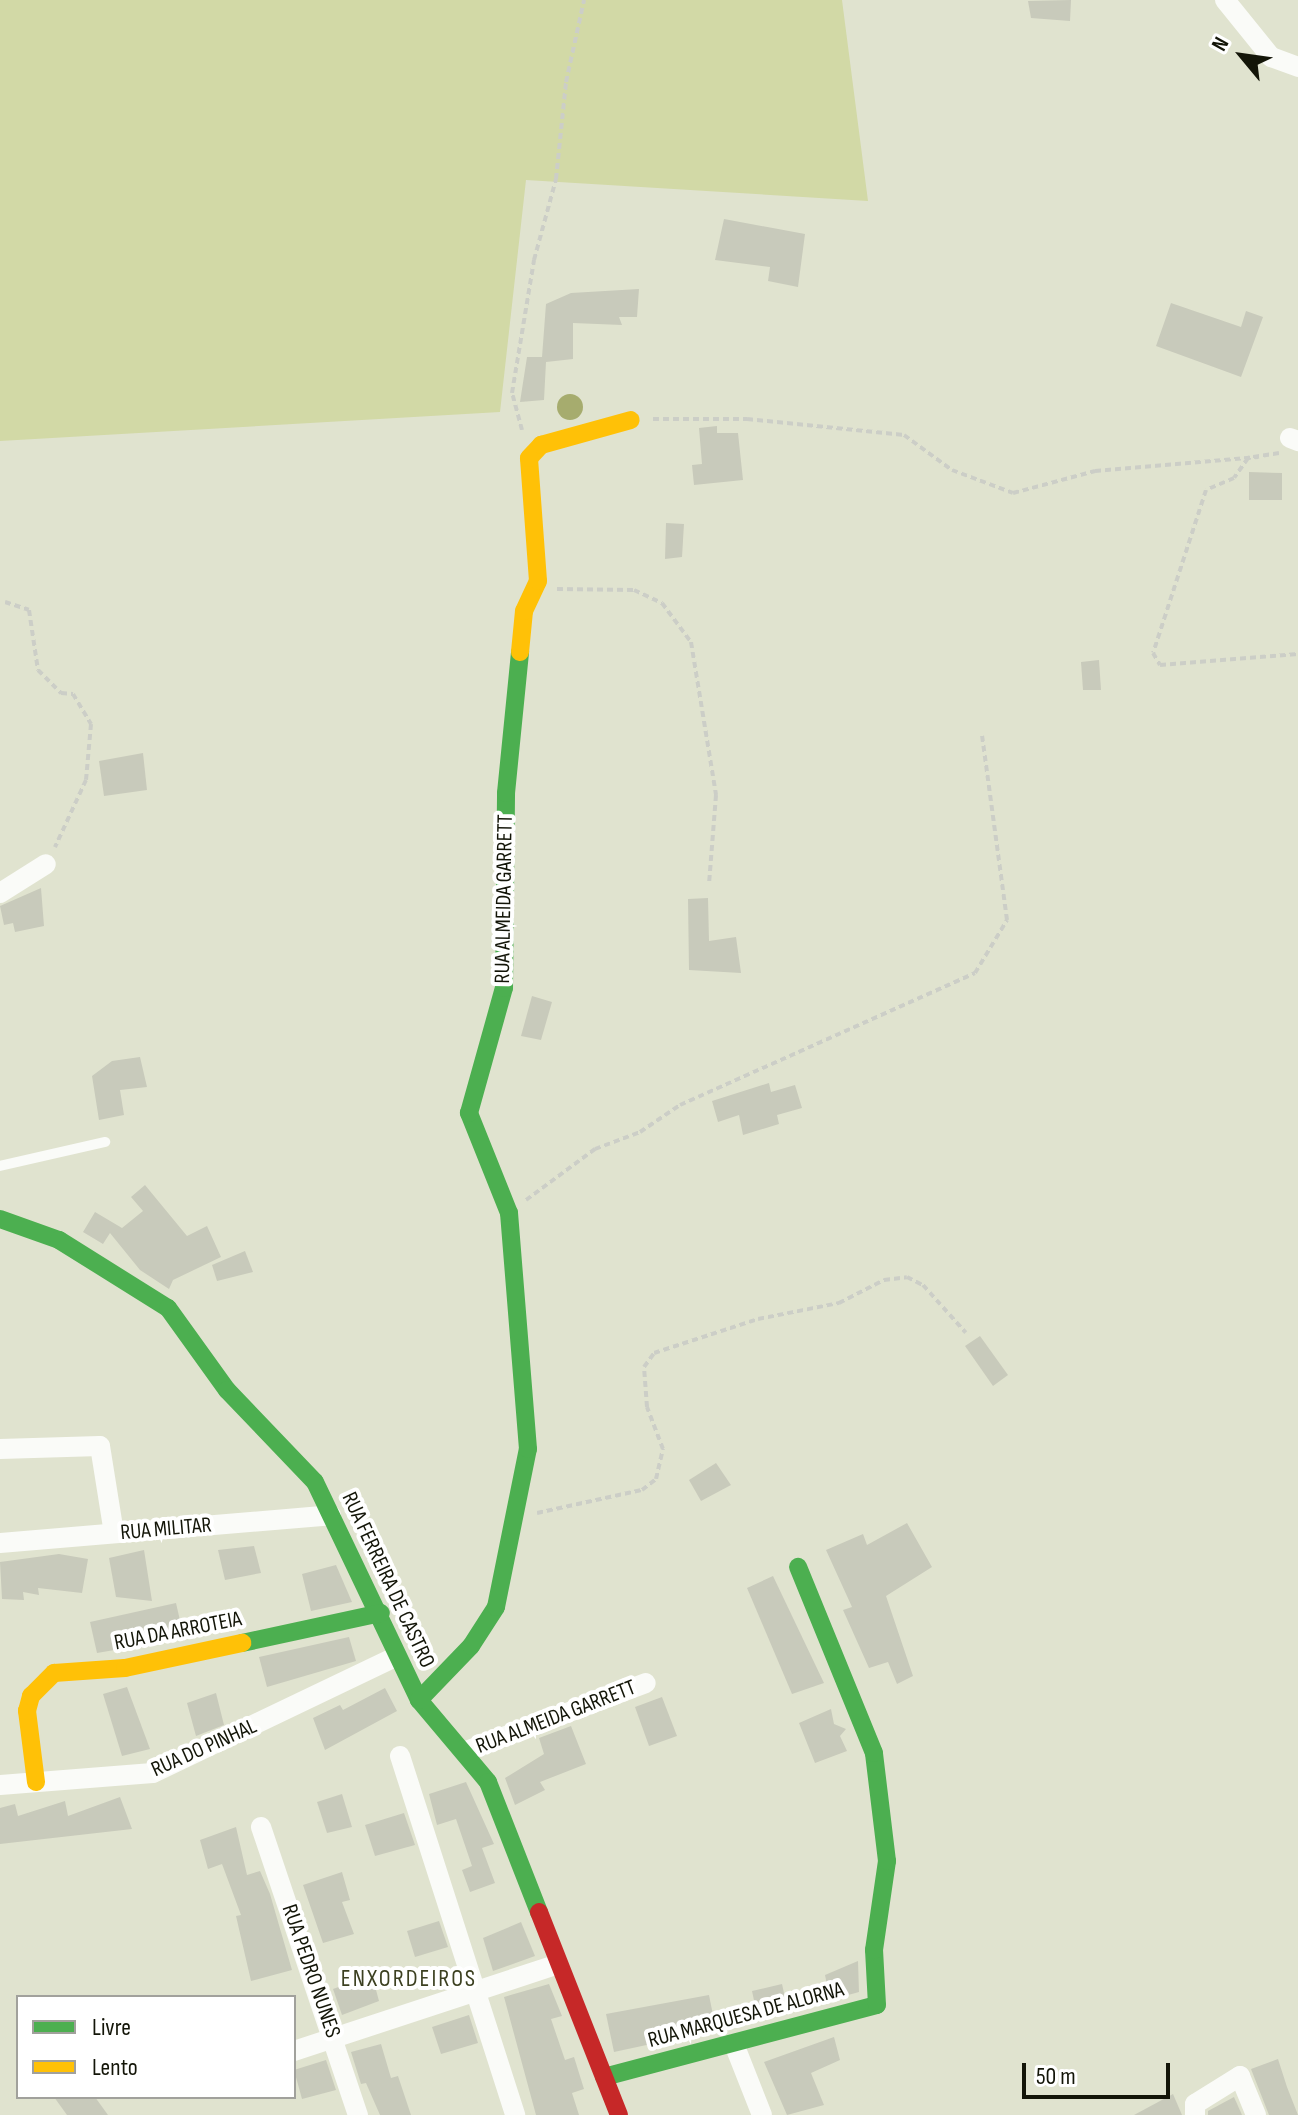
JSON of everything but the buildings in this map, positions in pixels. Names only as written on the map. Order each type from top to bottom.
[{"type":"street","points":[[1225,0],[1271,57],[1298,67]]},
{"type":"street","points":[[532,450],[631,420]]},
{"type":"street","name":"RUA ALMEIDA GARRETT","points":[[419,1700],[471,1646],[496,1607],[519,1510],[528,1449],[509,1213],[469,1113],[504,988],[506,793],[524,611],[535,588],[532,450]]},
{"type":"street","points":[[0,893],[46,864]]},
{"type":"street","name":"RUA FERREIRA DE CASTRO","points":[[0,1219],[59,1240],[168,1308],[227,1390],[315,1482],[381,1613],[395,1657],[419,1700],[466,1751],[500,1809],[556,1965],[619,2115]]},
{"type":"street","points":[[0,1449],[100,1446],[114,1533]]},
{"type":"street","name":"RUA MILITAR","points":[[0,1543],[331,1515]]},
{"type":"street","name":"RUA MARQUESA DE ALORNA","points":[[604,2077],[877,2005],[874,1950],[887,1861],[874,1753],[798,1567]]},
{"type":"street","name":"RUA DA ARROTEIA","points":[[36,1782],[27,1711],[31,1696],[54,1673],[125,1668],[381,1613]]},
{"type":"street","name":"RUA DO PINHAL","points":[[0,1785],[153,1773],[395,1657]]},
{"type":"street","name":"RUA ALMEIDA GARRETT","points":[[466,1751],[646,1683]]},
{"type":"street","points":[[400,1756],[515,2115]]},
{"type":"street","name":"RUA PEDRO NUNES","points":[[261,1827],[358,2115]]},
{"type":"street","points":[[296,2050],[556,1965]]},
{"type":"street","points":[[734,2044],[762,2115]]},
{"type":"street","points":[[1195,2115],[1195,2104],[1240,2076],[1256,2115]]},
{"type":"lane","points":[[0,1166],[105,1142]]},
{"type":"path","points":[[532,450],[512,411],[512,393],[534,260],[556,179],[566,82],[584,0]]},
{"type":"path","points":[[631,420],[704,417],[904,435],[952,470],[1013,493],[1095,471],[1258,457]]},
{"type":"path","points":[[1291,444],[1258,457],[1206,490],[1153,653],[1160,665],[1298,654]]},
{"type":"path","points":[[535,588],[634,590],[662,603],[691,642],[716,795],[709,883]]},
{"type":"path","points":[[5,602],[29,610],[38,670],[61,693],[73,694],[91,724],[86,780],[46,864]]},
{"type":"path","points":[[509,1213],[595,1149],[640,1132],[680,1105],[975,973],[1007,920],[982,736]]},
{"type":"path","points":[[519,1510],[534,1513],[642,1490],[656,1479],[663,1449],[647,1407],[644,1367],[654,1353],[758,1319],[839,1303],[884,1280],[907,1277],[923,1285],[966,1333]]},
{"type":"shaded area","points":[[0,0],[842,0],[868,201],[526,180],[500,412],[0,441]]},
{"type":"shaded area","points":[[570,394],[580,397],[583,407],[580,417],[570,420],[560,417],[557,407],[560,397]]},
{"type":"traffic: fast","points":[[419,1700],[471,1646],[496,1607],[528,1449],[509,1213],[469,1113],[504,988],[506,793],[520,652]]},
{"type":"traffic: fast","points":[[0,1219],[59,1240],[168,1308],[227,1390],[315,1482],[419,1700],[488,1782],[539,1912]]},
{"type":"traffic: fast","points":[[604,2077],[877,2005],[874,1950],[887,1861],[874,1753],[798,1567]]},
{"type":"traffic: fast","points":[[242,1643],[381,1613]]},
{"type":"traffic: slow","points":[[520,652],[524,611],[538,581],[529,458],[541,445],[631,420]]},
{"type":"traffic: slow","points":[[36,1782],[27,1711],[31,1696],[54,1673],[125,1668],[242,1643]]},
{"type":"traffic: jam","points":[[539,1912],[619,2115]]},
{"type":"district","name":"ENXORDEIROS","points":[[409,1979]]}]
